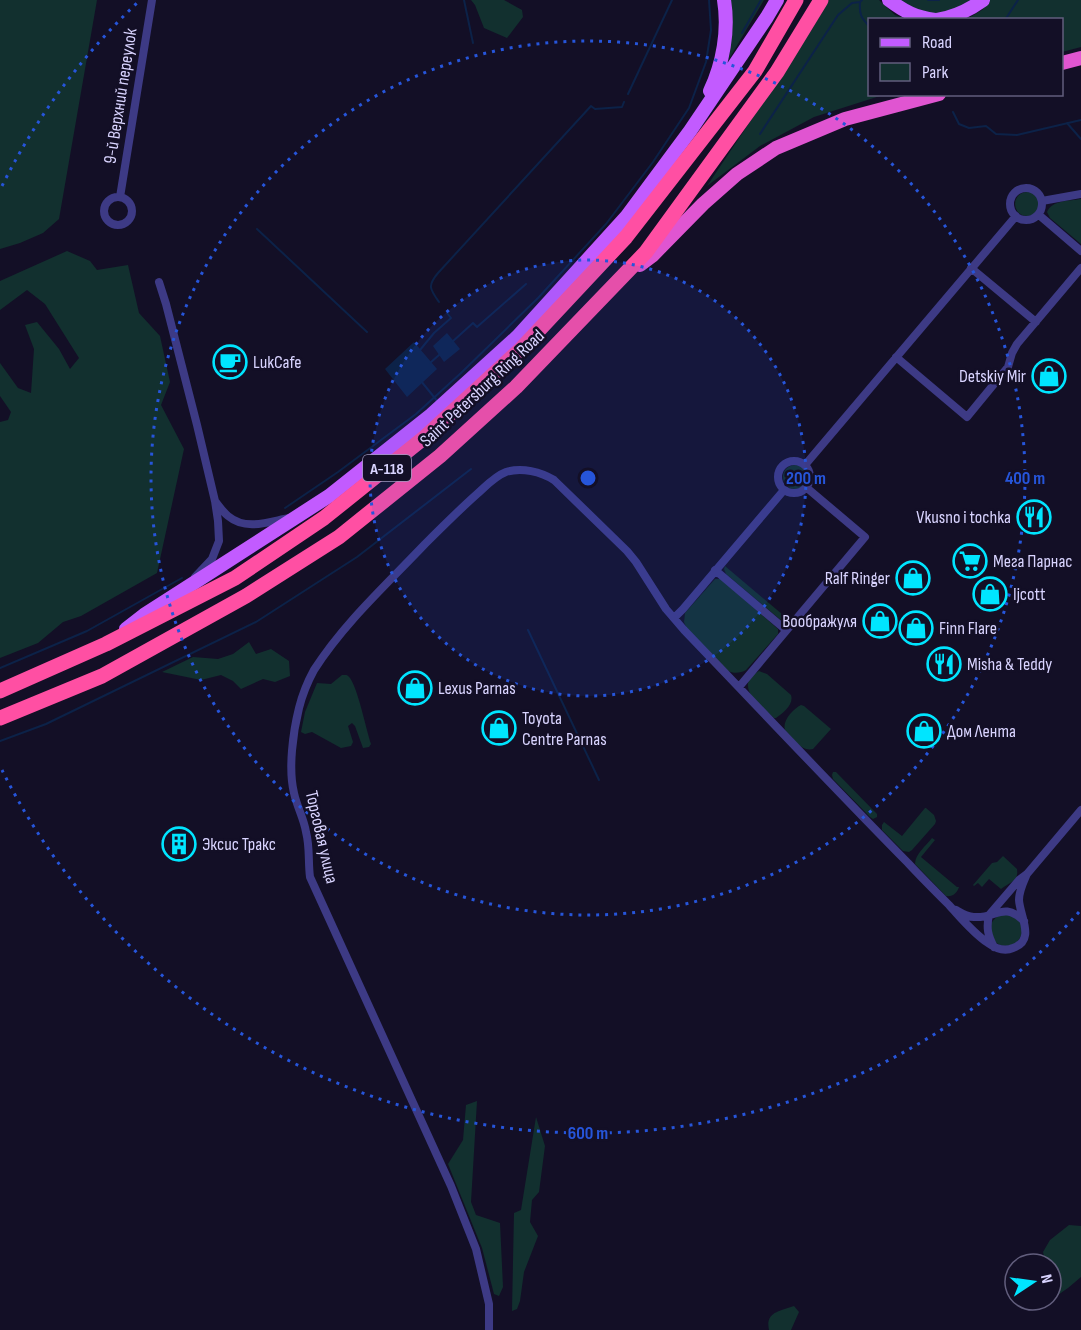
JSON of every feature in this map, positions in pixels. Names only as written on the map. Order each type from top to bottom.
[{"type":"highway","name":"Saint Petersburg Ring Road","points":[[0,691],[106,644],[235,578],[324,518],[425,437],[522,348],[626,237],[755,71],[796,0]]},
{"type":"highway","name":"Saint Petersburg Ring Road","points":[[0,718],[102,676],[246,596],[339,537],[440,456],[516,387],[646,252],[777,72],[821,0]]},
{"type":"highway","points":[[1063,63],[1081,58]]},
{"type":"highway","points":[[619,281],[651,256],[737,174],[776,148],[845,119],[931,96]]},
{"type":"main road","points":[[690,131],[716,80],[726,27],[724,0]]},
{"type":"main road","points":[[106,644],[144,615],[329,496],[431,415],[518,336],[627,216],[690,131],[777,0]]},
{"type":"main road","points":[[889,0],[908,14],[922,18]]},
{"type":"main road","points":[[947,18],[968,11],[983,0]]},
{"type":"street","name":"9-й Верхний переулок","points":[[120,197],[152,0]]},
{"type":"street","points":[[1021,188],[1032,188],[1041,196],[1039,215],[1025,220],[1016,216],[1010,207],[1012,195],[1021,188]]},
{"type":"street","points":[[1042,201],[1081,194]]},
{"type":"street","points":[[1039,215],[1081,250]]},
{"type":"street","points":[[805,465],[1016,216]]},
{"type":"street","points":[[972,268],[1036,322]]},
{"type":"street","points":[[896,357],[967,417],[1008,367],[1014,348],[1081,268]]},
{"type":"street","points":[[159,282],[197,425],[218,521],[219,541],[212,559],[185,588]]},
{"type":"street","points":[[790,462],[800,462],[805,465],[811,478],[807,488],[793,494],[784,490],[779,481],[779,471],[790,462]]},
{"type":"street","name":"Торговая улица","points":[[489,1330],[489,1304],[476,1249],[456,1196],[310,877],[306,829],[293,791],[293,739],[300,705],[313,672],[335,641],[455,514],[487,485],[507,472],[544,474],[554,480],[627,551],[674,618]]},
{"type":"street","points":[[739,687],[865,537],[807,488]]},
{"type":"street","points":[[784,490],[674,618],[962,921],[994,947],[1007,950],[1015,948],[1025,937],[1026,929],[1019,901],[1020,891],[1027,874]]},
{"type":"street","points":[[215,501],[228,516],[240,523],[255,525],[300,516]]},
{"type":"street","points":[[715,570],[786,630]]},
{"type":"street","points":[[994,947],[987,932],[989,915],[1081,810]]},
{"type":"street","points":[[950,907],[971,917],[1013,912],[1024,922]]},
{"type":"green space","points":[[0,0],[97,0],[59,219],[43,233],[0,249]]},
{"type":"green space","points":[[471,0],[504,0],[522,10],[523,17],[507,38],[484,28]]},
{"type":"green space","points":[[729,0],[764,0],[729,59],[731,40]]},
{"type":"green space","points":[[829,0],[879,0],[895,15],[903,18],[868,18],[868,96],[880,96],[814,117],[760,146],[707,186]]},
{"type":"green space","points":[[897,0],[976,0],[952,13],[928,14]]},
{"type":"green space","points":[[990,0],[1081,0],[1081,47],[1063,52],[1063,18],[968,18],[982,10]]},
{"type":"green space","points":[[1027,192],[1035,196],[1039,204],[1035,212],[1027,216],[1019,212],[1015,204],[1019,196]]},
{"type":"green space","points":[[1081,199],[1081,244],[1050,218],[1047,212],[1057,203]]},
{"type":"green space","points":[[67,251],[90,261],[97,270],[128,265],[139,313],[160,336],[170,382],[161,405],[184,449],[157,573],[81,616],[63,622],[38,643],[0,658],[0,422],[8,420],[11,412],[0,396],[0,363],[18,388],[31,393],[34,349],[25,325],[37,322],[59,349],[70,369],[79,358],[45,304],[27,290],[0,310],[0,281]]},
{"type":"green space","points":[[795,465],[803,469],[807,477],[803,485],[795,489],[787,485],[783,477],[787,469]]},
{"type":"green space","points":[[725,566],[789,620],[782,621],[726,574]]},
{"type":"green space","points":[[715,579],[721,579],[778,629],[778,634],[742,672],[728,671],[686,627],[684,622],[685,613]]},
{"type":"green space","points":[[249,642],[256,654],[271,649],[289,661],[290,676],[275,682],[263,679],[241,689],[233,681],[221,675],[201,680],[162,672],[193,657],[218,659],[233,654]]},
{"type":"green space","points":[[759,671],[767,674],[791,695],[790,705],[776,718],[756,702],[748,689],[751,677]]},
{"type":"green space","points":[[342,675],[349,677],[356,691],[371,744],[369,747],[363,748],[352,723],[348,726],[353,742],[351,746],[341,748],[312,732],[305,734],[301,732],[305,712],[317,683],[331,684]]},
{"type":"green space","points":[[801,705],[831,729],[813,749],[801,746],[784,727],[789,716]]},
{"type":"green space","points":[[833,772],[836,772],[877,814],[877,817],[873,819],[870,817],[833,779]]},
{"type":"green space","points":[[925,808],[934,815],[935,824],[909,852],[903,851],[882,830],[884,822],[902,836]]},
{"type":"green space","points":[[932,838],[935,840],[921,857],[959,887],[951,896],[946,896],[915,864],[919,853]]},
{"type":"green space","points":[[1003,856],[1017,869],[1015,879],[1001,889],[989,879],[982,887],[978,883],[973,885],[992,863],[997,862]]},
{"type":"green space","points":[[1006,914],[1017,919],[1022,930],[1017,941],[1006,946],[995,941],[990,930],[995,919]]},
{"type":"green space","points":[[477,1101],[471,1202],[476,1215],[500,1223],[503,1287],[499,1296],[494,1294],[482,1248],[448,1164],[463,1140],[466,1105]]},
{"type":"green space","points":[[536,1117],[545,1146],[539,1192],[532,1200],[530,1222],[538,1236],[524,1272],[520,1301],[517,1309],[512,1311],[514,1213],[521,1210]]},
{"type":"green space","points":[[1069,1225],[1081,1226],[1081,1277],[1063,1291],[1063,1252],[1043,1252],[1050,1240]]},
{"type":"green space","points":[[794,1306],[799,1312],[791,1330],[769,1330],[768,1324],[771,1316]]},
{"type":"water","points":[[447,333],[460,349],[444,362],[433,346]]},
{"type":"water","points":[[414,342],[437,369],[407,397],[385,369]]},
{"type":"waterway","points":[[464,0],[473,43]]},
{"type":"waterway","points":[[628,94],[672,0]]},
{"type":"waterway","points":[[285,508],[416,414],[538,298],[606,224],[653,162],[689,108],[706,62],[711,30],[709,0]]},
{"type":"waterway","points":[[742,33],[761,0]]},
{"type":"waterway","points":[[862,0],[860,13],[868,24]]},
{"type":"waterway","points":[[928,0],[939,0]]},
{"type":"waterway","points":[[1006,18],[1018,0]]},
{"type":"waterway","points":[[760,134],[838,15],[852,3],[860,2]]},
{"type":"waterway","points":[[439,302],[431,288],[435,277],[591,106],[595,109],[622,107],[624,102]]},
{"type":"waterway","points":[[953,112],[959,124],[969,128],[986,126],[996,134],[1017,135],[1081,120]]},
{"type":"waterway","points":[[1067,123],[1081,139]]},
{"type":"waterway","points":[[257,229],[367,332]]},
{"type":"waterway","points":[[452,342],[473,323],[477,327],[526,284]]},
{"type":"waterway","points":[[420,350],[451,318],[447,313]]},
{"type":"waterway","points":[[430,363],[439,355]]},
{"type":"waterway","points":[[421,381],[438,402]]},
{"type":"waterway","points":[[0,741],[46,724],[256,622],[357,557],[471,469]]},
{"type":"waterway","points":[[0,668],[87,631],[182,578]]},
{"type":"waterway","points":[[528,630],[599,780]]},
{"type":"place","name":"LukCafe","points":[[230,362]]},
{"type":"place","name":"Detskiy Mir","points":[[1049,376]]},
{"type":"place","name":"Vkusno i tochka","points":[[1034,517]]},
{"type":"place","name":"Мега Парнас","points":[[970,561]]},
{"type":"place","name":"Ralf Ringer","points":[[913,578]]},
{"type":"place","name":"Ijcott","points":[[990,594]]},
{"type":"place","name":"Воображуля","points":[[880,621]]},
{"type":"place","name":"Finn Flare","points":[[916,628]]},
{"type":"place","name":"Misha & Teddy","points":[[944,664]]},
{"type":"place","name":"Lexus Parnas","points":[[415,688]]},
{"type":"place","name":"Toyota Centre Parnas","points":[[499,728]]},
{"type":"place","name":"Дом Лента","points":[[924,731]]},
{"type":"place","name":"Эксис Тракс","points":[[179,844]]}]
